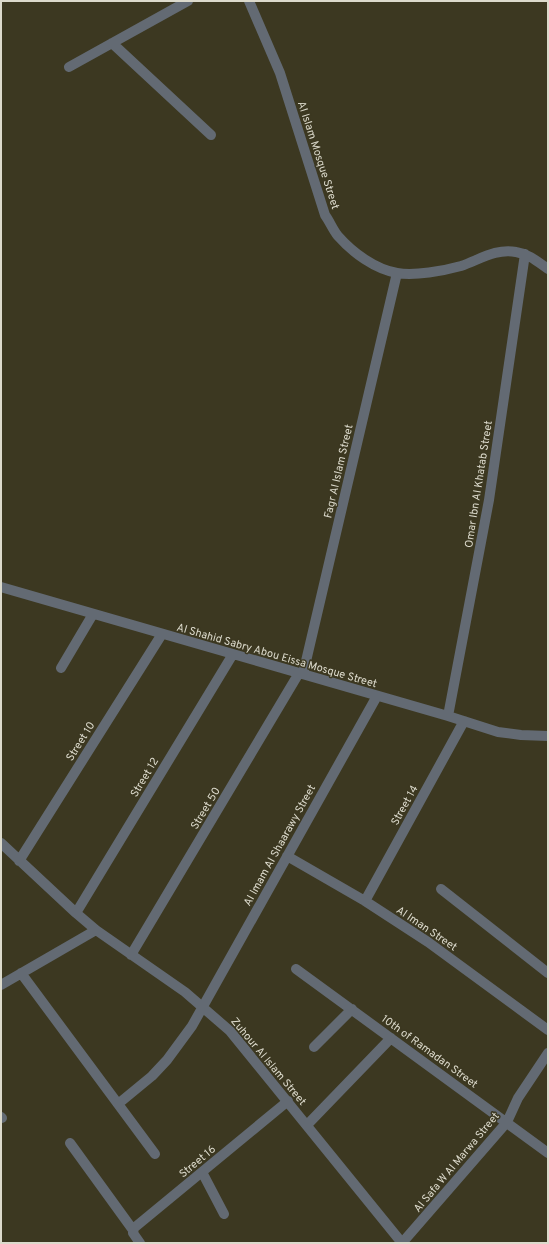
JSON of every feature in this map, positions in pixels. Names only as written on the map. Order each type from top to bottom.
[{"type":"street","points":[[69,67],[188,1]]},
{"type":"street","name":"Al Islam Mosque Street","points":[[249,1],[280,73],[325,215],[338,235],[354,252],[374,265],[397,273],[418,273],[460,266],[498,252],[512,251],[525,254],[548,269]]},
{"type":"street","points":[[112,43],[211,135]]},
{"type":"street","name":"Omar Ibn Al Khatab Street","points":[[448,716],[489,500],[525,254]]},
{"type":"street","name":"Fagr Al Islam Street","points":[[301,674],[397,273]]},
{"type":"street","name":"Al Shahid Sabry Abou Eissa Mosque Street","points":[[1,587],[448,716],[498,732],[520,735],[548,736]]},
{"type":"street","points":[[61,668],[93,614]]},
{"type":"street","name":"Street 10","points":[[19,861],[162,634]]},
{"type":"street","name":"Street 12","points":[[76,913],[234,654]]},
{"type":"street","name":"Street 50","points":[[131,955],[301,674]]},
{"type":"street","name":"Al Imam Al Shaarawy Street","points":[[118,1104],[147,1081],[167,1060],[192,1026],[377,696]]},
{"type":"street","name":"Street 14","points":[[365,901],[464,721]]},
{"type":"street","name":"Zuhour Al Islam Street","points":[[1,843],[96,930],[185,992],[230,1031],[402,1243]]},
{"type":"street","name":"Al Iman Street","points":[[287,856],[365,901],[428,942],[548,1030]]},
{"type":"street","points":[[442,889],[548,973]]},
{"type":"street","points":[[1,985],[96,930]]},
{"type":"street","name":"10th of Ramadan Street","points":[[296,969],[548,1153]]},
{"type":"street","points":[[21,973],[155,1154]]},
{"type":"street","points":[[314,1047],[352,1010]]},
{"type":"street","points":[[307,1125],[391,1038]]},
{"type":"street","name":"Al Safa W Al Marwa Street","points":[[402,1243],[507,1122],[518,1098],[548,1053]]},
{"type":"street","name":"Street 16","points":[[133,1230],[288,1101]]},
{"type":"street","points":[[70,1143],[133,1230],[133,1233],[140,1243]]},
{"type":"street","points":[[202,1172],[224,1214]]}]
